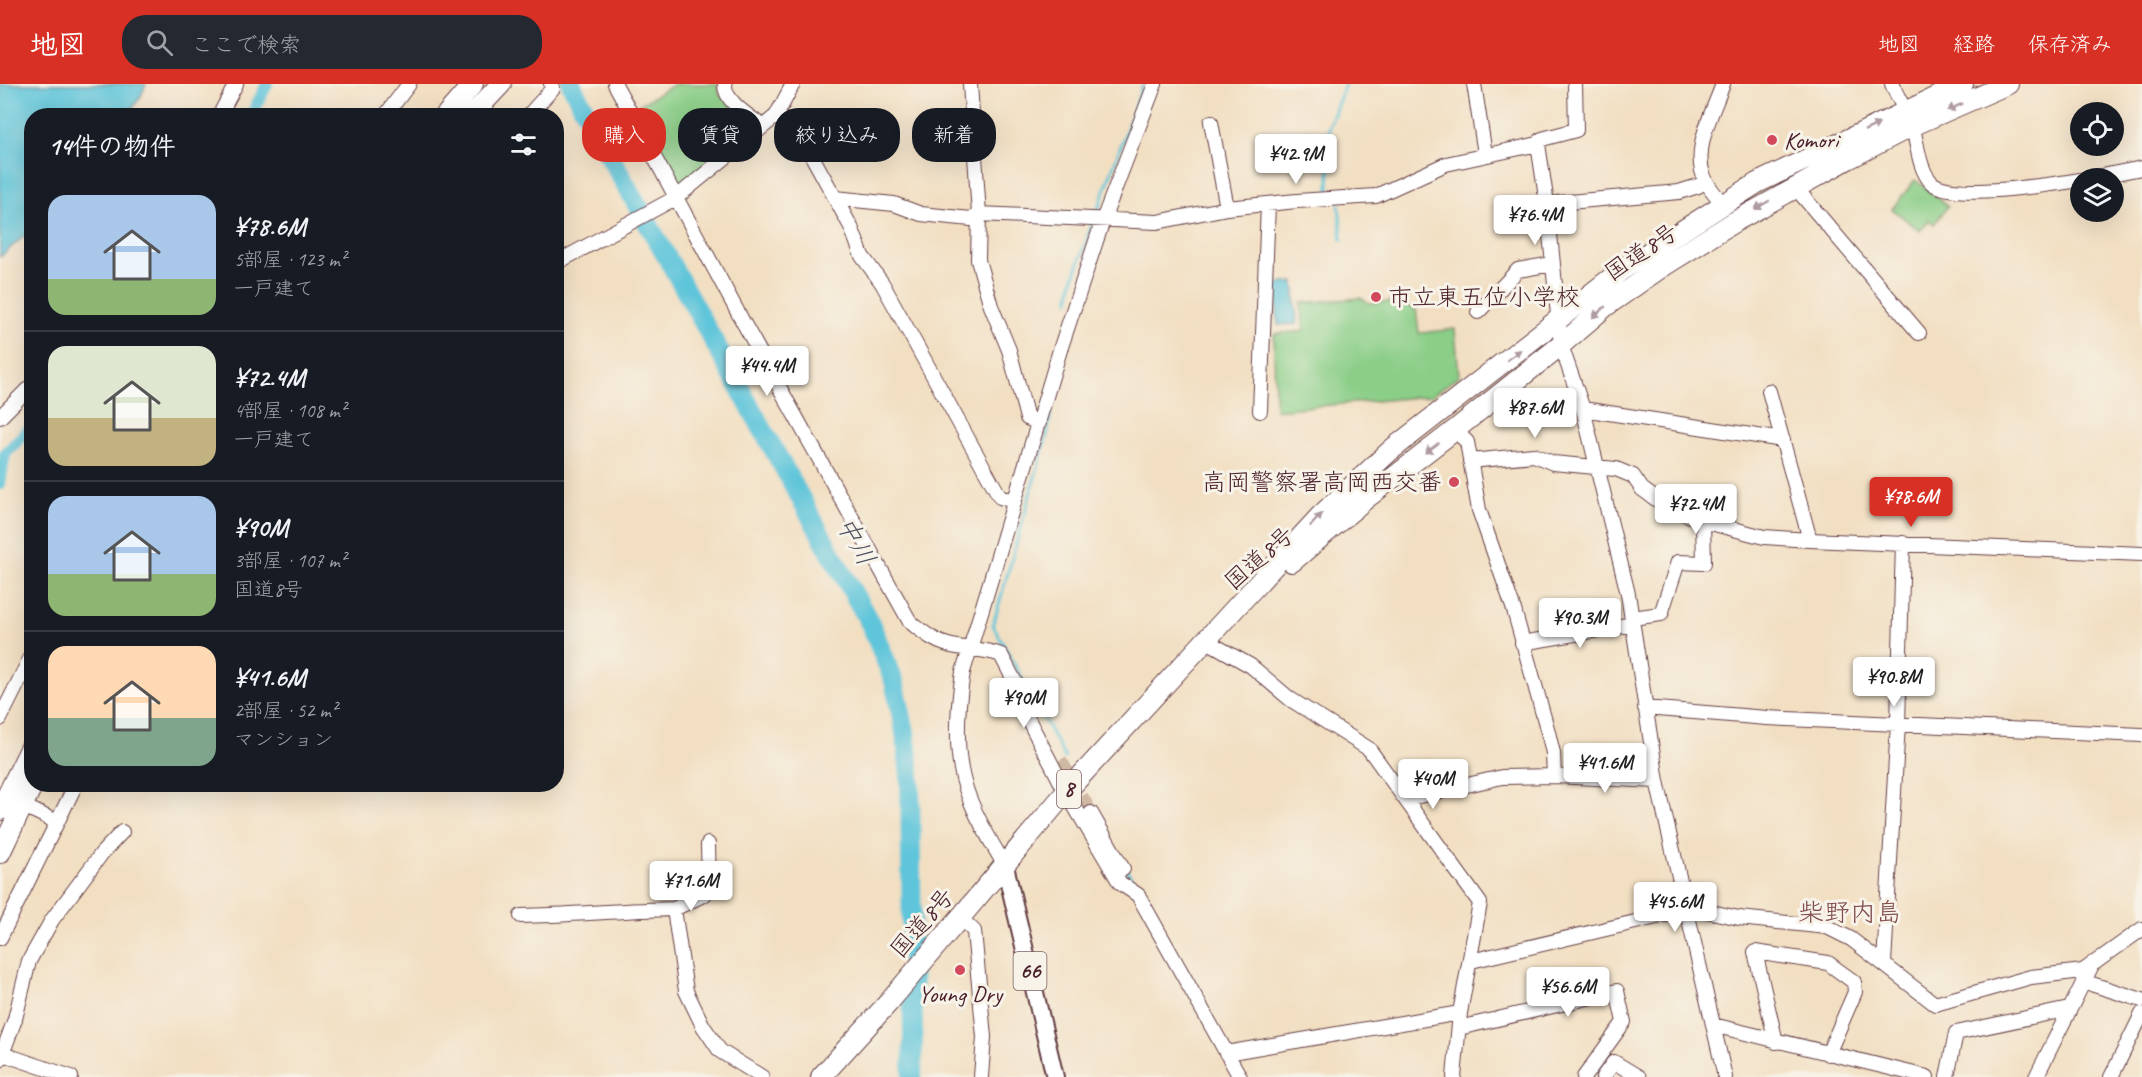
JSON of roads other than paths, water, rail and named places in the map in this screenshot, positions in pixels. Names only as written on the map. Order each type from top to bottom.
[{"type":"highway","points":[[443,108],[464,84]]},
{"type":"highway","points":[[452,108],[473,84]]},
{"type":"highway","points":[[478,108],[501,84]]},
{"type":"highway","name":"国道8号","points":[[1205,640],[1368,497],[1561,345],[1606,306],[1659,269],[1734,222],[1963,84]]},
{"type":"highway","name":"国道8号","points":[[821,1077],[889,1002],[1066,792],[1321,515],[1383,458],[1619,272],[1723,204],[1778,172],[1908,119],[2008,84]]},
{"type":"highway","points":[[0,810],[24,761]]},
{"type":"highway","points":[[0,853],[29,792]]},
{"type":"main road","name":"66","points":[[1005,866],[1055,1077]]},
{"type":"street","points":[[223,108],[236,84]]},
{"type":"street","points":[[391,108],[409,84]]},
{"type":"street","points":[[535,108],[553,88],[551,84]]},
{"type":"street","points":[[615,84],[743,322],[910,622],[929,637],[946,645],[969,647],[1001,655],[1060,760]]},
{"type":"street","points":[[725,84],[730,99],[763,128]]},
{"type":"street","points":[[780,108],[793,84]]},
{"type":"street","points":[[970,84],[979,214],[978,260],[1009,350],[1027,418],[1039,423]]},
{"type":"street","points":[[1005,866],[979,820],[961,770],[958,701],[969,647],[1103,220],[1155,84]]},
{"type":"street","points":[[1474,84],[1485,154]]},
{"type":"street","points":[[835,198],[894,204],[921,214],[971,219],[979,214],[1156,222],[1227,208],[1376,196],[1446,164],[1538,144],[1542,139],[1576,130],[1575,84]]},
{"type":"street","points":[[1723,84],[1701,148],[1701,167],[1705,181],[1723,204]]},
{"type":"street","points":[[1892,84],[1908,119],[1923,168],[1932,182],[1947,190],[2017,189],[2070,181]]},
{"type":"street","points":[[564,259],[677,197],[774,118]]},
{"type":"street","points":[[1211,122],[1227,208]]},
{"type":"street","points":[[1538,144],[1547,204],[1561,345],[1583,409],[1629,594],[1657,782],[1725,1077]]},
{"type":"street","points":[[815,162],[851,227],[862,256],[882,283],[1000,497],[1014,501]]},
{"type":"street","points":[[2124,172],[2142,168]]},
{"type":"street","points":[[1547,204],[1679,192],[1698,186],[1705,181]]},
{"type":"street","points":[[1795,187],[1919,333]]},
{"type":"street","points":[[1260,411],[1268,204]]},
{"type":"street","points":[[1478,312],[1518,270],[1552,264]]},
{"type":"street","points":[[1769,390],[1810,540]]},
{"type":"street","points":[[0,417],[24,394]]},
{"type":"street","points":[[1583,409],[1783,440]]},
{"type":"street","points":[[1455,430],[1467,442],[1479,510],[1514,610],[1548,732],[1553,753],[1554,776]]},
{"type":"street","points":[[1470,461],[1534,455],[1553,462],[1616,469],[1633,476],[1642,489],[1664,505],[1703,521],[1764,537],[2142,554]]},
{"type":"street","points":[[1522,643],[1661,614],[1678,562],[1704,563],[1703,521]]},
{"type":"street","points":[[1884,963],[1898,724],[1903,543]]},
{"type":"street","points":[[1205,640],[1251,666],[1290,699],[1369,749],[1480,903],[1460,1013],[1454,1077]]},
{"type":"street","points":[[0,719],[24,671]]},
{"type":"street","points":[[1015,682],[1017,698],[1066,792],[1120,883],[1138,896]]},
{"type":"street","points":[[1645,708],[1767,718],[2142,735]]},
{"type":"street","points":[[1407,799],[1502,777],[1554,776],[1657,782]]},
{"type":"street","points":[[0,938],[72,792]]},
{"type":"street","points":[[32,810],[57,822]]},
{"type":"street","points":[[1091,813],[1240,1077]]},
{"type":"street","points":[[71,1077],[1,1056],[15,1019],[29,961],[52,920],[102,854],[122,832]]},
{"type":"street","points":[[521,916],[674,909],[705,894],[709,886],[708,844]]},
{"type":"street","points":[[1471,961],[1685,908],[1739,918],[1827,927],[1851,939],[1935,1004],[2031,977],[2083,971],[2142,929]]},
{"type":"street","points":[[674,909],[686,991],[703,1026],[720,1051],[762,1077]]},
{"type":"street","points":[[960,918],[974,931],[984,1037],[981,1077]]},
{"type":"street","points":[[1776,1041],[1755,952],[1828,963],[1854,982],[1855,992],[1828,1054]]},
{"type":"street","points":[[2036,1077],[2093,963]]},
{"type":"street","points":[[2085,982],[2142,1000]]},
{"type":"street","points":[[1459,1028],[1617,990],[1624,1022],[1584,1077]]},
{"type":"street","points":[[1947,1077],[1956,1033],[2069,1009]]},
{"type":"street","points":[[1226,1053],[1460,1013]]},
{"type":"street","points":[[2111,1077],[2142,1014]]},
{"type":"street","points":[[1713,1025],[1927,1077]]},
{"type":"street","points":[[1603,1077],[1614,1062],[1639,1077]]},
{"type":"water","points":[[0,84],[146,84],[132,108],[24,108],[24,236],[0,257]]},
{"type":"water","points":[[1294,282],[1297,324],[1278,325],[1275,284]]},
{"type":"waterway","points":[[255,108],[267,84]]},
{"type":"waterway","name":"中川","points":[[571,84],[871,625],[894,681],[905,732],[910,775],[912,1077]]},
{"type":"waterway","points":[[1096,215],[1143,84]]},
{"type":"waterway","points":[[1329,194],[1329,127],[1345,84]]},
{"type":"waterway","points":[[1339,205],[1342,240]]},
{"type":"waterway","points":[[1069,301],[1072,283],[1092,224]]},
{"type":"waterway","points":[[1054,393],[1047,435],[993,625],[1065,758]]},
{"type":"waterway","points":[[0,484],[5,454],[24,434]]},
{"type":"waterway","points":[[1127,870],[1137,888]]},
{"type":"tunnel","points":[[1060,760],[1091,813]]},
{"type":"place","name":"Komori","points":[[1772,140]]},
{"type":"place","name":"市立東五位小学校","points":[[1376,297]]},
{"type":"place","name":"高岡警察署高岡西交番","points":[[1454,482]]},
{"type":"place","name":"Young Dry","points":[[960,970]]},
{"type":"district","name":"柴野内島","points":[[1850,912]]}]
